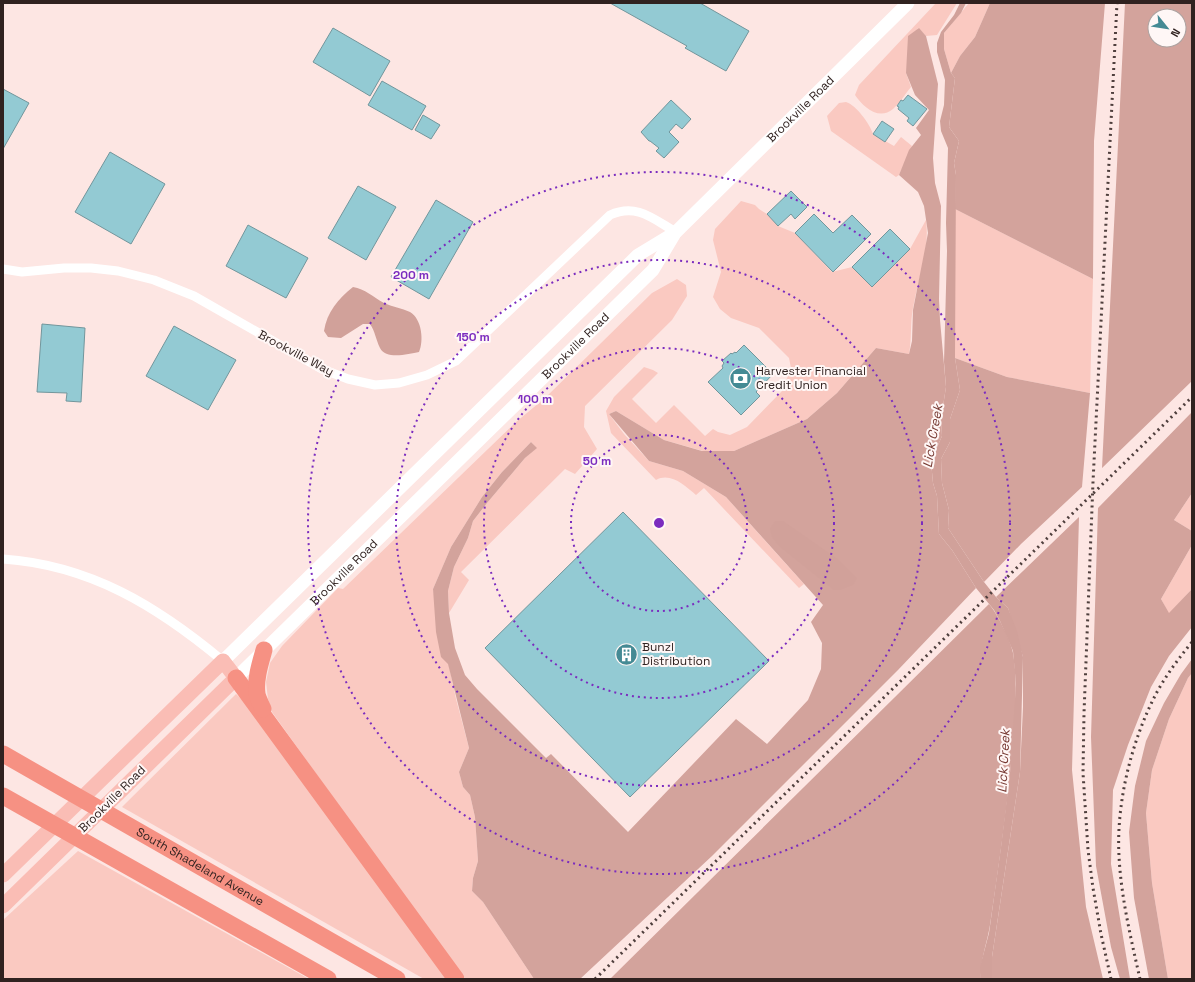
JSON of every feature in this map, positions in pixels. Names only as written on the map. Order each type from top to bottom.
[{"type":"highway","points":[[264,650],[258,675],[257,694],[265,717]]},
{"type":"highway","points":[[236,678],[456,979]]},
{"type":"highway","name":"South Shadeland Avenue","points":[[3,754],[397,979]]},
{"type":"highway","points":[[3,796],[328,979]]},
{"type":"main road","name":"Brookville Road","points":[[3,875],[638,255],[676,232],[908,3]]},
{"type":"main road","name":"Brookville Road","points":[[3,906],[653,270],[676,232]]},
{"type":"main road","points":[[222,661],[236,678]]},
{"type":"street","name":"Brookville Way","points":[[3,270],[22,272],[64,268],[91,268],[154,280],[194,296],[322,369],[348,379],[375,386],[399,383],[427,375],[456,361],[610,215],[623,210],[637,211],[676,232]]},
{"type":"street","points":[[3,559],[60,568],[110,586],[163,616],[192,636],[222,661]]},
{"type":"shaded area","points":[[936,3],[957,3],[937,35],[926,36],[918,28],[906,73],[911,87],[896,107],[888,112],[882,114],[867,108],[855,95],[859,85]]},
{"type":"shaded area","name":"Lick Creek","points":[[960,3],[966,3],[961,13],[944,33],[944,49],[951,73],[955,78],[949,127],[959,141],[954,163],[956,175],[955,358],[960,390],[950,419],[950,442],[941,459],[942,483],[949,510],[948,528],[984,582],[996,597],[1008,608],[1017,631],[1023,657],[1020,772],[992,957],[992,979],[981,979],[980,967],[989,933],[1010,773],[1016,684],[1013,651],[994,610],[976,588],[952,550],[939,534],[937,496],[933,483],[931,461],[942,436],[941,419],[946,387],[944,362],[948,148],[941,131],[940,121],[944,105],[945,80],[937,52],[937,43],[941,32],[954,15]]},
{"type":"shaded area","points":[[969,3],[990,3],[975,37],[960,56],[951,73],[944,49],[944,33]]},
{"type":"shaded area","points":[[990,3],[1105,3],[1094,141],[1093,279],[955,209],[956,175],[954,163],[959,141],[949,127],[955,78],[951,73],[960,56],[975,37]]},
{"type":"shaded area","points":[[1125,3],[1192,3],[1192,381],[1102,468]]},
{"type":"shaded area","points":[[919,28],[926,36],[938,84],[933,158],[935,183],[941,206],[939,299],[946,387],[941,419],[942,436],[931,461],[933,483],[937,496],[939,534],[952,550],[976,588],[898,670],[712,856],[580,979],[534,979],[483,902],[472,891],[473,878],[478,861],[475,817],[470,795],[463,787],[459,772],[469,748],[448,664],[441,657],[436,632],[433,589],[451,547],[482,497],[502,472],[531,442],[537,448],[525,458],[473,521],[468,538],[454,567],[448,591],[449,613],[455,648],[465,675],[477,689],[546,758],[551,754],[628,832],[736,719],[767,744],[808,700],[821,669],[822,643],[811,622],[823,605],[726,497],[683,471],[649,461],[609,414],[616,411],[664,440],[702,451],[734,451],[807,419],[837,393],[876,348],[909,354],[912,341],[913,310],[928,233],[924,206],[918,192],[899,175],[909,150],[921,135],[916,128],[929,110],[915,95],[906,73],[908,36]]},
{"type":"shaded area","points":[[846,102],[862,115],[873,134],[894,146],[901,137],[912,146],[899,175],[896,177],[831,131],[827,116],[839,103]]},
{"type":"shaded area","points":[[741,201],[755,205],[767,214],[778,226],[795,233],[832,272],[852,267],[872,286],[910,249],[926,220],[927,231],[925,253],[912,314],[909,354],[876,348],[837,393],[807,419],[734,451],[703,451],[664,440],[616,411],[609,414],[624,434],[649,461],[683,471],[726,497],[804,584],[799,588],[704,488],[696,495],[678,481],[667,478],[656,480],[611,433],[606,411],[614,397],[644,367],[658,373],[632,399],[656,423],[674,405],[705,436],[713,429],[730,435],[747,427],[782,391],[791,368],[789,358],[759,328],[731,318],[720,309],[713,297],[721,272],[713,240],[715,229]]},
{"type":"shaded area","points":[[955,209],[1093,279],[1090,393],[1007,377],[955,358]]},
{"type":"shaded area","points":[[677,279],[686,285],[687,296],[672,320],[585,406],[584,427],[597,449],[575,474],[565,469],[461,572],[469,580],[449,613],[448,591],[454,567],[468,538],[473,521],[525,458],[536,448],[531,442],[502,472],[482,497],[451,547],[433,589],[456,699],[469,748],[459,772],[463,787],[470,795],[475,817],[478,861],[473,878],[472,891],[483,902],[534,979],[466,979],[453,965],[272,712],[268,699],[266,682],[270,663],[282,646],[338,588],[343,589],[516,422],[545,398],[652,293]]},
{"type":"shaded area","points":[[353,287],[365,291],[390,306],[410,312],[414,315],[421,330],[422,336],[419,352],[403,355],[392,355],[383,352],[370,324],[363,324],[341,338],[328,337],[324,331],[325,324],[334,306]]},
{"type":"shaded area","points":[[955,358],[1007,377],[1090,393],[1082,487],[1021,544],[984,582],[948,528],[949,510],[942,483],[941,459],[950,442],[950,419],[960,390]]},
{"type":"shaded area","points":[[1192,412],[1192,493],[1174,520],[1192,531],[1192,545],[1161,599],[1169,613],[1192,589],[1192,627],[1169,656],[1151,687],[1128,745],[1113,790],[1111,864],[1130,979],[1120,979],[1111,947],[1096,866],[1091,737],[1098,508]]},
{"type":"shaded area","points":[[1192,493],[1192,531],[1174,520]]},
{"type":"shaded area","points":[[1079,517],[1072,770],[1086,907],[1103,979],[992,979],[992,957],[1020,772],[1023,707],[1023,657],[1008,608],[996,597]]},
{"type":"shaded area","points":[[775,521],[783,521],[839,560],[857,578],[853,585],[840,590],[834,590],[779,546],[772,537],[770,529]]},
{"type":"shaded area","points":[[1192,545],[1192,589],[1169,614],[1161,599]]},
{"type":"shaded area","points":[[989,604],[1000,620],[1012,648],[1015,664],[1016,697],[1006,810],[981,979],[610,979]]},
{"type":"shaded area","points":[[1192,659],[1192,673],[1188,678],[1169,719],[1152,770],[1146,813],[1152,883],[1168,979],[1149,979],[1134,898],[1129,832],[1135,786],[1146,741],[1164,703],[1181,674]]},
{"type":"shaded area","points":[[1192,673],[1192,979],[1168,979],[1152,883],[1146,813],[1152,770],[1169,719],[1188,678]]},
{"type":"shaded area","points":[[236,694],[250,707],[453,979],[424,979],[122,807]]},
{"type":"shaded area","points":[[78,851],[309,979],[3,979],[3,920]]},
{"type":"building","points":[[610,3],[700,3],[749,31],[726,71],[685,48],[687,46]]},
{"type":"building","points":[[333,28],[390,61],[370,96],[313,62]]},
{"type":"building","points":[[382,81],[426,106],[412,130],[368,105]]},
{"type":"building","points":[[3,89],[29,103],[3,149]]},
{"type":"building","points":[[908,95],[927,109],[913,126],[907,121],[909,118],[898,109],[899,107],[897,106],[901,100],[903,101]]},
{"type":"building","points":[[671,100],[691,119],[682,129],[676,124],[669,132],[679,142],[664,158],[656,151],[659,148],[649,141],[641,132]]},
{"type":"building","points":[[423,115],[440,125],[431,139],[415,130]]},
{"type":"building","points":[[882,121],[894,129],[885,142],[873,134]]},
{"type":"building","points":[[110,152],[165,184],[131,244],[75,212]]},
{"type":"building","points":[[358,186],[396,207],[366,260],[328,238]]},
{"type":"building","points":[[791,191],[807,207],[795,219],[791,214],[778,226],[767,214]]},
{"type":"building","points":[[436,200],[473,222],[429,299],[391,277]]},
{"type":"building","points":[[814,214],[833,233],[852,215],[871,234],[833,272],[795,233]]},
{"type":"building","points":[[248,225],[308,258],[286,298],[226,266]]},
{"type":"building","points":[[890,229],[910,249],[872,287],[852,267]]},
{"type":"building","points":[[42,324],[85,328],[81,402],[66,401],[67,393],[37,392]]},
{"type":"building","points":[[174,326],[236,360],[208,410],[146,376]]},
{"type":"building","name":"Harvester Financial Credit Union","points":[[744,345],[773,374],[756,392],[760,396],[741,415],[708,382],[723,368],[722,366],[724,363],[722,361],[731,353],[736,353]]},
{"type":"building","name":"Bunzl Distribution","points":[[623,512],[769,661],[630,797],[485,648]]},
{"type":"railway","points":[[1111,979],[1093,888],[1088,850],[1083,773],[1093,482],[1117,3]]},
{"type":"railway","points":[[595,979],[1192,397]]},
{"type":"railway","points":[[1140,979],[1127,918],[1120,871],[1119,835],[1123,793],[1133,750],[1148,710],[1165,679],[1192,642]]},
{"type":"place","name":"Harvester Financial Credit Union","points":[[741,378]]},
{"type":"place","name":"Bunzl Distribution","points":[[627,654]]}]
